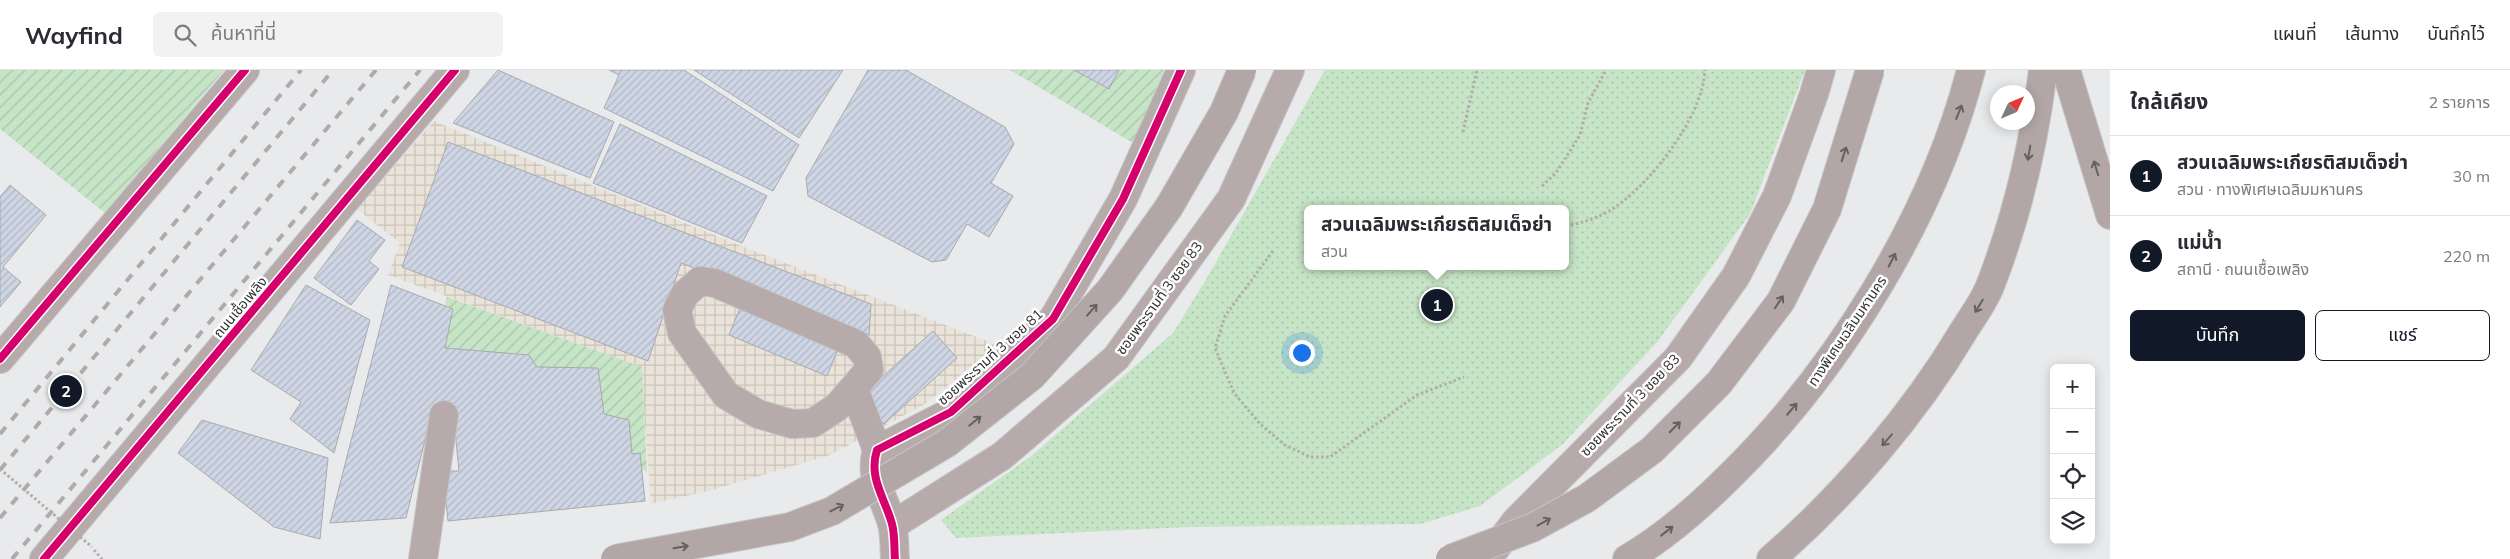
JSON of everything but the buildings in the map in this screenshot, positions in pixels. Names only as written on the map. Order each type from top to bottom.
[{"type":"highway","points":[[615,559],[790,527],[832,511],[947,443],[1032,376],[1110,290],[1169,208],[1224,112],[1242,70]]},
{"type":"highway","points":[[1450,559],[1532,528],[1588,498],[1652,450],[1719,383],[1781,301],[1826,209],[1870,70]]},
{"type":"highway","name":"ทางพิเศษเฉลิมมหานคร","points":[[1627,559],[1644,549],[1705,501],[1760,446],[1822,372],[1883,278],[1926,193],[1963,101],[1971,70]]},
{"type":"highway","points":[[1771,559],[1831,501],[1890,437],[1945,363],[1989,288],[2024,181],[2043,70]]},
{"type":"highway","points":[[2066,70],[2110,215]]},
{"type":"street","points":[[0,359],[245,70]]},
{"type":"street","name":"ถนนเชื้อเพลิง","points":[[44,559],[455,70]]},
{"type":"street","name":"ซอยพระรามที่ 3 ซอย 81","points":[[877,450],[951,412],[1053,319],[1123,200],[1181,70]]},
{"type":"street","name":"ซอยพระรามที่ 3 ซอย 83","points":[[893,525],[1002,456],[1116,358],[1231,199],[1290,70]]},
{"type":"street","name":"ซอยพระรามที่ 3 ซอย 83","points":[[1488,559],[1516,520],[1678,358],[1736,276],[1777,196],[1814,94],[1820,70]]},
{"type":"street","points":[[700,281],[715,283],[856,344],[867,357],[869,370],[854,389],[837,407],[813,423],[792,424],[758,414],[726,395],[682,333],[677,310],[685,294],[700,281]]},
{"type":"street","points":[[854,389],[877,450],[873,461],[874,478],[893,525],[895,559]]},
{"type":"street","points":[[423,559],[444,415]]},
{"type":"path","points":[[1463,132],[1477,70]]},
{"type":"path","points":[[1542,186],[1556,173],[1580,135],[1588,103],[1606,70]]},
{"type":"path","points":[[1569,225],[1582,223],[1610,210],[1648,178],[1681,137],[1704,82],[1705,70]]},
{"type":"path","points":[[1273,251],[1225,316],[1215,348],[1234,393],[1260,424],[1285,445],[1310,457],[1330,457],[1417,395],[1464,376]]},
{"type":"path","points":[[0,469],[92,547],[102,559]]},
{"type":"shaded area","points":[[434,121],[744,247],[997,345],[925,404],[830,455],[712,490],[651,504],[641,367],[388,275],[400,243],[357,209]]},
{"type":"green space","points":[[0,70],[224,70],[105,213],[0,129]]},
{"type":"green space","points":[[1010,70],[1164,70],[1133,143]]},
{"type":"green space","points":[[1325,70],[1805,70],[1750,214],[1658,341],[1563,444],[1480,506],[1420,524],[1189,527],[956,538],[941,520],[1030,457],[1173,333],[1208,276]]},
{"type":"green space","points":[[447,297],[642,367],[647,472],[434,352]]},
{"type":"railway","points":[[0,434],[301,70]]},
{"type":"railway","points":[[0,470],[333,70]]},
{"type":"railway","points":[[0,518],[376,70]]},
{"type":"railway","points":[[12,559],[420,70]]},
{"type":"cycle path","points":[[0,359],[245,70]]},
{"type":"cycle path","points":[[44,559],[455,70]]},
{"type":"cycle path","points":[[895,559],[892,524],[876,479],[875,460],[877,450],[951,412],[1053,319],[1123,199],[1181,70]]},
{"type":"place","name":"สวนเฉลิมพระเกียรติสมเด็จย่า","points":[[1437,305]]},
{"type":"place","name":"แม่น้ำ","points":[[66,391]]}]
